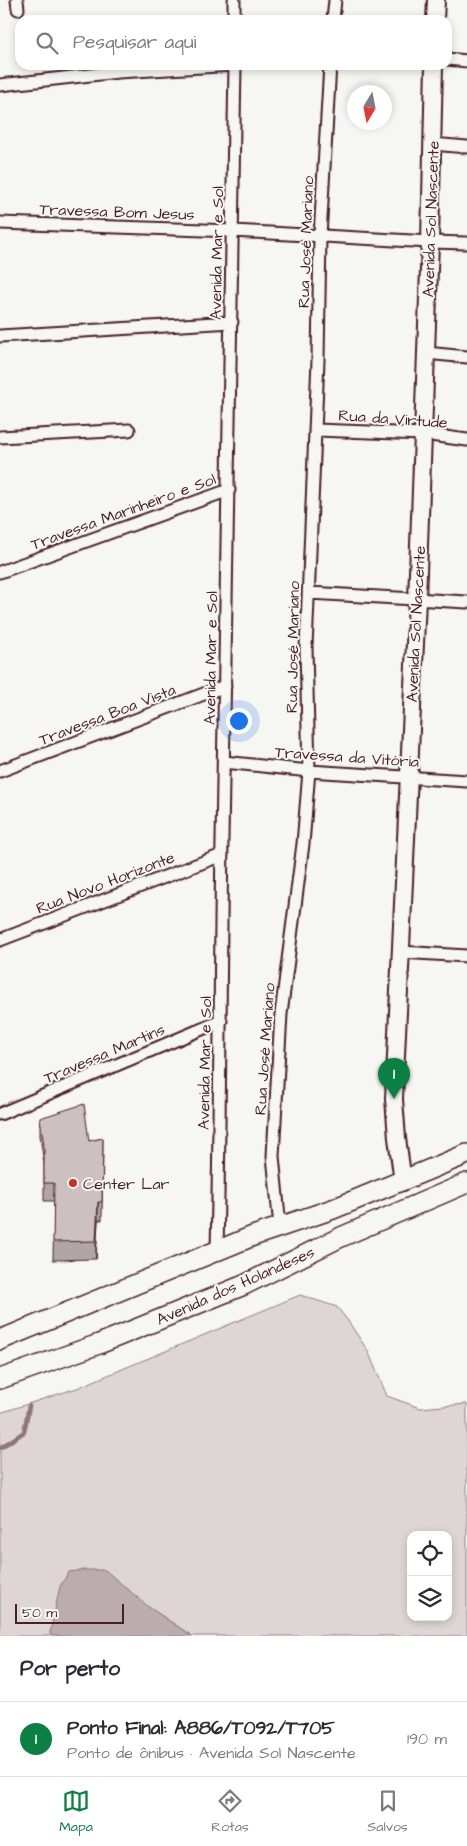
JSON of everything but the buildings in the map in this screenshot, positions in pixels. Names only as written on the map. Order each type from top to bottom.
[{"type":"main road","points":[[435,15],[436,0]]},
{"type":"main road","name":"Avenida Sol Nascente","points":[[403,1182],[397,1145],[394,1099],[417,600],[430,242],[434,70]]},
{"type":"main road","name":"Avenida dos Holandeses","points":[[0,1340],[217,1251],[403,1182],[467,1154]]},
{"type":"main road","name":"Avenida dos Holandeses","points":[[0,1379],[99,1344],[244,1285],[348,1234],[467,1183]]},
{"type":"street","points":[[234,0],[234,15]]},
{"type":"street","points":[[334,15],[335,0]]},
{"type":"street","points":[[452,60],[467,61]]},
{"type":"street","points":[[0,85],[151,70]]},
{"type":"street","name":"Avenida Mar e Sol","points":[[217,1251],[235,70]]},
{"type":"street","name":"Rua José Mariano","points":[[280,1227],[273,1156],[281,1014],[303,844],[309,771],[306,658],[316,430],[320,236],[330,70]]},
{"type":"street","points":[[432,144],[467,147]]},
{"type":"street","name":"Travessa Bom Jesus","points":[[0,223],[233,231],[467,243]]},
{"type":"street","points":[[0,336],[232,322]]},
{"type":"street","points":[[426,353],[467,357]]},
{"type":"street","points":[[0,437],[130,430]]},
{"type":"street","name":"Rua da Virtude","points":[[316,430],[423,434],[467,440]]},
{"type":"street","name":"Travessa Marinheiro e Sol","points":[[0,572],[229,490]]},
{"type":"street","points":[[309,592],[467,602]]},
{"type":"street","name":"Travessa Boa Vista","points":[[0,771],[225,686]]},
{"type":"street","name":"Travessa da Vitória","points":[[224,762],[309,771],[467,780]]},
{"type":"street","name":"Rua Novo Horizonte","points":[[0,940],[222,855]]},
{"type":"street","points":[[400,952],[467,956]]},
{"type":"street","name":"Travessa Martins","points":[[0,1114],[221,1021]]},
{"type":"shaded area","points":[[300,1295],[337,1307],[368,1351],[387,1396],[420,1408],[467,1404],[467,1636],[192,1636],[150,1608],[56,1613],[50,1633],[52,1636],[0,1636],[0,1413],[77,1388]]},
{"type":"shaded area","points":[[105,1570],[150,1608],[192,1636],[52,1636],[50,1633],[60,1586],[69,1572]]},
{"type":"waterway","points":[[0,1448],[24,1432],[29,1406]]},
{"type":"place","name":"Ponto Final: A886/T092/T705","points":[[394,1099]]},
{"type":"place","name":"Center Lar","points":[[73,1183]]}]
